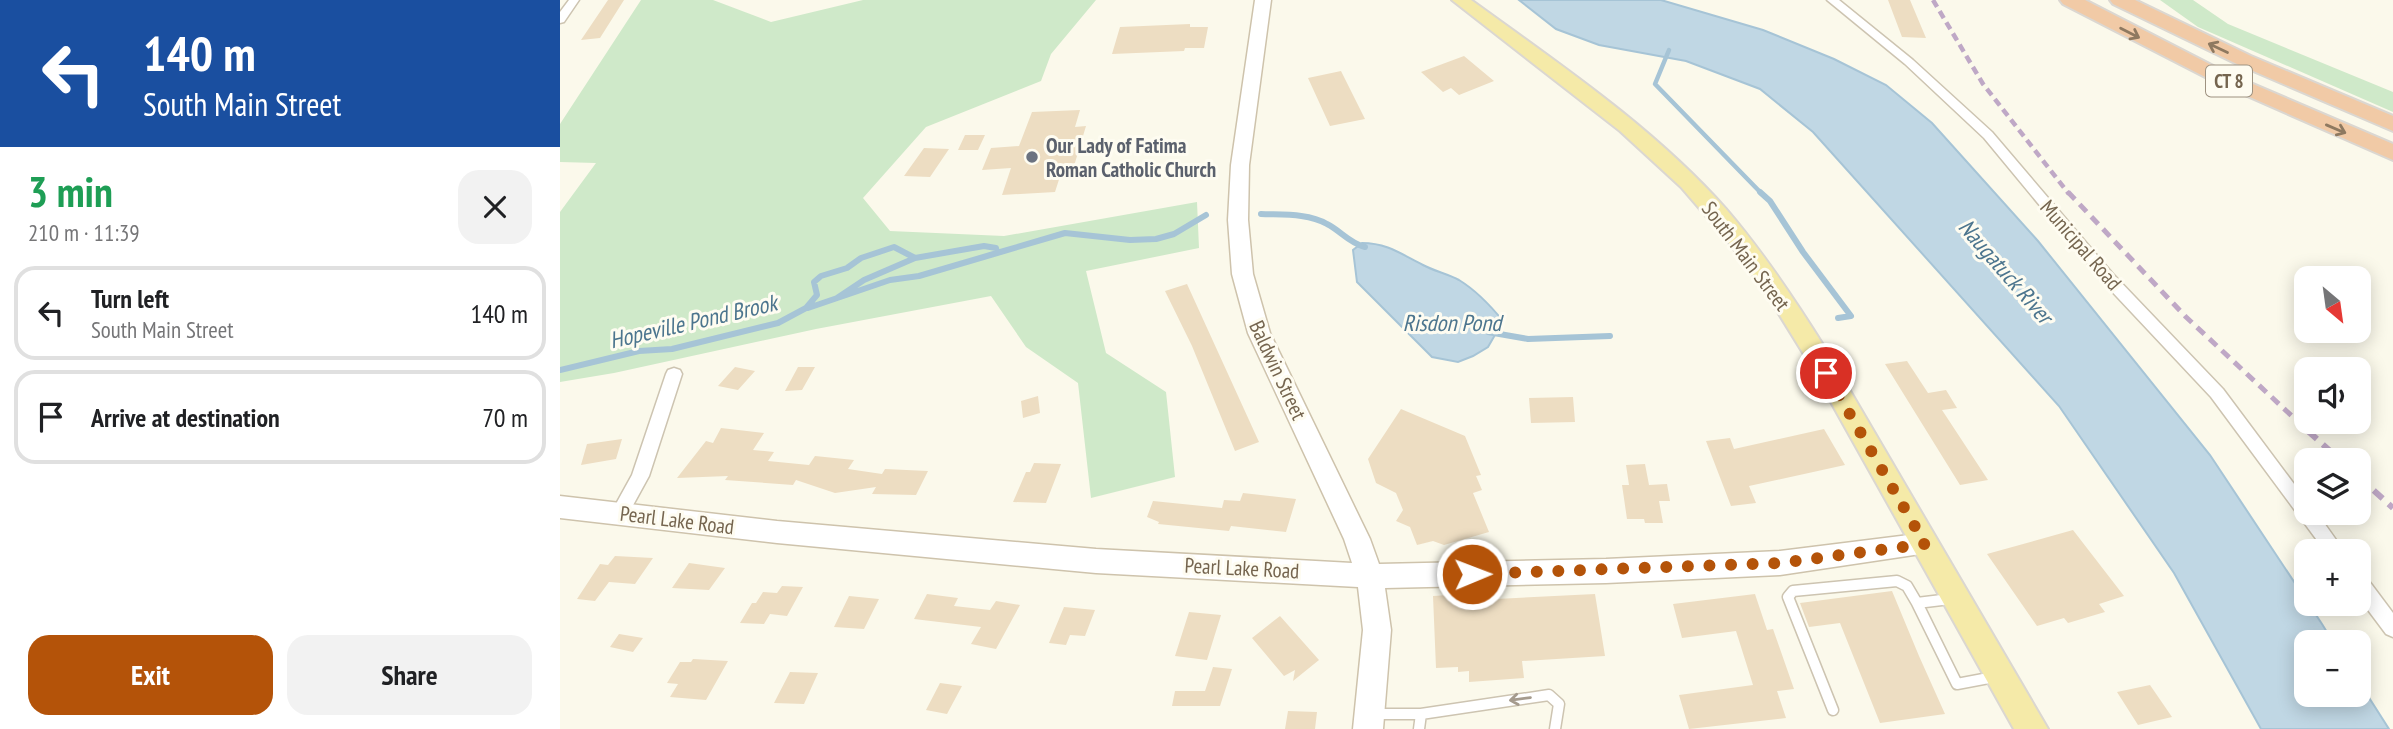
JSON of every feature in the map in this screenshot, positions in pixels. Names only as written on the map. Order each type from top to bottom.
[{"type":"highway","name":"CT 8","points":[[2070,0],[2206,71],[2393,153]]},
{"type":"highway","name":"CT 8","points":[[2120,0],[2244,60],[2393,124]]},
{"type":"main road","name":"Baldwin Street","points":[[1263,0],[1236,192],[1236,228],[1242,276],[1250,308],[1265,348],[1357,539],[1370,576],[1377,630],[1369,722]]},
{"type":"main road","name":"South Main Street","points":[[1461,0],[1634,132],[1718,214],[1787,310],[2032,729]]},
{"type":"main road","name":"Pearl Lake Road","points":[[560,508],[777,532],[1096,561],[1370,576],[1606,571],[1780,563],[1925,544]]},
{"type":"street","points":[[560,20],[574,0]]},
{"type":"street","name":"Municipal Road","points":[[1832,0],[1919,70],[1988,135],[2108,278],[2217,393],[2294,496]]},
{"type":"street","points":[[620,513],[640,476],[674,374]]},
{"type":"street","name":"Municipal Road","points":[[2316,525],[2327,539]]},
{"type":"street","points":[[2371,599],[2393,628]]},
{"type":"lane","points":[[1833,710],[1788,597],[1793,591],[1897,581],[1907,586],[1917,603],[1957,684],[2001,676]]},
{"type":"lane","points":[[1917,603],[1956,599]]},
{"type":"lane","points":[[1369,722],[1549,695],[1559,704],[1555,729]]},
{"type":"lane","points":[[1419,729],[1421,714]]},
{"type":"green space","points":[[641,0],[713,0],[771,22],[863,0],[1096,0],[1051,54],[1041,81],[926,127],[863,198],[890,231],[1004,236],[1197,202],[1199,248],[1086,271],[1106,353],[1166,392],[1175,477],[1091,498],[1078,383],[1026,347],[991,296],[560,382],[560,212],[596,163],[560,162],[560,124]]},
{"type":"green space","points":[[2160,0],[2193,0],[2228,24],[2393,92],[2393,112],[2198,27]]},
{"type":"water","name":"Naugatuck River","points":[[1519,0],[1661,0],[1763,30],[1834,59],[1886,85],[1932,123],[2038,241],[2210,455],[2294,582],[2294,616],[2317,616],[2322,624],[2326,630],[2294,630],[2294,707],[2371,707],[2371,701],[2389,729],[2261,729],[2174,573],[2059,406],[1813,132],[1760,89],[1686,61],[1599,45],[1556,29]]},
{"type":"water","name":"Risdon Pond","points":[[1362,243],[1394,250],[1459,280],[1472,289],[1503,321],[1488,347],[1458,362],[1432,357],[1357,282],[1353,250]]},
{"type":"building","points":[[608,0],[624,0],[600,38],[581,40]]},
{"type":"building","points":[[1888,0],[1910,0],[1926,38],[1902,37]]},
{"type":"building","points":[[1190,24],[1190,27],[1208,27],[1204,48],[1112,54],[1120,27]]},
{"type":"building","points":[[1464,56],[1494,81],[1459,95],[1451,88],[1443,92],[1421,72]]},
{"type":"building","points":[[1341,71],[1365,119],[1330,126],[1308,78]]},
{"type":"building","name":"Our Lady of Fatima Roman Catholic Church","points":[[1080,110],[1075,127],[1086,126],[1074,166],[1063,167],[1055,192],[1002,195],[1011,168],[982,170],[991,148],[1019,146],[1032,112]]},
{"type":"building","points":[[965,135],[985,135],[978,150],[958,150]]},
{"type":"building","points":[[924,148],[949,149],[930,177],[904,176]]},
{"type":"building","points":[[1187,284],[1259,442],[1235,451],[1192,346],[1165,291]]},
{"type":"building","points":[[1907,361],[1928,393],[1946,390],[1957,408],[1942,410],[1988,480],[1960,485],[1885,364]]},
{"type":"building","points":[[735,367],[755,371],[738,390],[718,386]]},
{"type":"building","points":[[798,367],[815,367],[802,390],[785,391]]},
{"type":"building","points":[[1038,396],[1040,413],[1023,418],[1021,401]]},
{"type":"building","points":[[1573,397],[1575,422],[1531,423],[1529,398]]},
{"type":"building","points":[[1401,409],[1465,436],[1481,475],[1476,476],[1482,490],[1473,493],[1489,532],[1444,545],[1433,541],[1417,545],[1410,527],[1396,521],[1403,510],[1396,493],[1376,483],[1368,459]]},
{"type":"building","points":[[721,428],[764,433],[753,450],[774,452],[768,461],[809,465],[815,456],[854,460],[848,469],[882,474],[885,469],[928,471],[916,495],[872,494],[876,487],[835,493],[796,480],[793,485],[725,480],[728,476],[677,478],[706,441],[713,443]]},
{"type":"building","points":[[1824,429],[1845,465],[1749,486],[1756,503],[1731,506],[1706,441],[1730,438],[1734,449]]},
{"type":"building","points":[[622,439],[616,459],[581,465],[587,444]]},
{"type":"building","points":[[1034,463],[1061,464],[1046,503],[1013,502],[1026,472],[1030,472]]},
{"type":"building","points":[[1645,464],[1649,485],[1667,484],[1670,501],[1659,501],[1663,523],[1627,519],[1622,485],[1629,485],[1626,465]]},
{"type":"building","points":[[1243,493],[1296,499],[1286,532],[1231,526],[1229,531],[1158,524],[1159,522],[1147,517],[1153,501],[1222,508],[1224,500],[1240,501]]},
{"type":"building","points":[[2073,530],[2124,596],[2099,604],[2105,612],[2068,623],[2064,618],[2037,626],[1987,554]]},
{"type":"building","points":[[615,556],[653,558],[635,584],[609,582],[595,601],[577,599],[600,564],[608,565]]},
{"type":"building","points":[[689,563],[725,568],[709,590],[672,588]]},
{"type":"building","points":[[782,586],[803,587],[787,616],[770,614],[764,624],[740,623],[752,603],[756,603],[763,592],[777,593]]},
{"type":"building","points":[[1892,591],[1945,714],[1880,723],[1840,623],[1809,627],[1800,603]]},
{"type":"building","points":[[1496,592],[1496,599],[1595,594],[1605,656],[1522,661],[1524,678],[1469,682],[1469,671],[1458,672],[1458,667],[1436,668],[1433,596]]},
{"type":"building","points":[[927,594],[958,598],[954,606],[990,610],[996,601],[1020,605],[996,649],[971,644],[981,627],[914,619]]},
{"type":"building","points":[[1755,594],[1767,630],[1773,629],[1794,689],[1777,691],[1786,718],[1689,729],[1679,695],[1753,685],[1736,631],[1682,638],[1673,604]]},
{"type":"building","points":[[849,596],[879,599],[864,629],[834,627]]},
{"type":"building","points":[[1064,607],[1095,610],[1085,636],[1070,635],[1066,645],[1049,643]]},
{"type":"building","points":[[1189,612],[1221,615],[1207,660],[1175,656]]},
{"type":"building","points":[[1280,616],[1319,660],[1293,681],[1295,670],[1284,676],[1252,638]]},
{"type":"building","points":[[619,634],[643,638],[633,652],[610,647]]},
{"type":"building","points":[[693,659],[728,661],[706,700],[670,697],[678,684],[667,683],[680,662],[691,662]]},
{"type":"building","points":[[1213,667],[1232,669],[1220,706],[1172,706],[1175,691],[1205,691]]},
{"type":"building","points":[[790,672],[818,673],[804,704],[774,703]]},
{"type":"building","points":[[940,683],[962,686],[947,714],[926,710]]},
{"type":"building","points":[[2150,685],[2172,717],[2138,725],[2117,692]]},
{"type":"building","points":[[1288,711],[1317,712],[1315,729],[1285,729]]},
{"type":"waterway","name":"Hopeville Pond Brook","points":[[1669,50],[1655,84],[1760,192]]},
{"type":"waterway","name":"Hopeville Pond Brook","points":[[1760,192],[1770,201],[1803,252],[1851,316],[1838,318]]},
{"type":"waterway","name":"Hopeville Pond Brook","points":[[1261,214],[1295,215],[1320,220],[1354,243],[1365,247]]},
{"type":"waterway","name":"Hopeville Pond Brook","points":[[997,253],[1065,233],[1130,240],[1156,239],[1174,234],[1206,215]]},
{"type":"waterway","name":"Hopeville Pond Brook","points":[[915,258],[984,246],[996,248],[997,253]]},
{"type":"waterway","name":"Hopeville Pond Brook","points":[[560,370],[639,351],[672,349],[778,323],[806,308],[817,295],[814,282],[821,276],[847,268],[861,258],[894,247],[915,258]]},
{"type":"waterway","points":[[808,308],[890,280],[919,276],[997,253]]},
{"type":"waterway","points":[[837,298],[864,280],[915,258]]},
{"type":"waterway","name":"Hopeville Pond Brook","points":[[1488,332],[1528,339],[1610,336]]},
{"type":"railway","points":[[1933,0],[1983,84],[2069,194]]},
{"type":"railway","points":[[2068,192],[2186,317],[2294,418]]},
{"type":"railway","points":[[2311,434],[2327,448]]},
{"type":"railway","points":[[2371,488],[2393,508]]},
{"type":"place","name":"Our Lady of Fatima Roman Catholic Church","points":[[1032,157]]},
{"type":"route","points":[[1472,574],[1780,563],[1925,544],[1826,373]]}]
